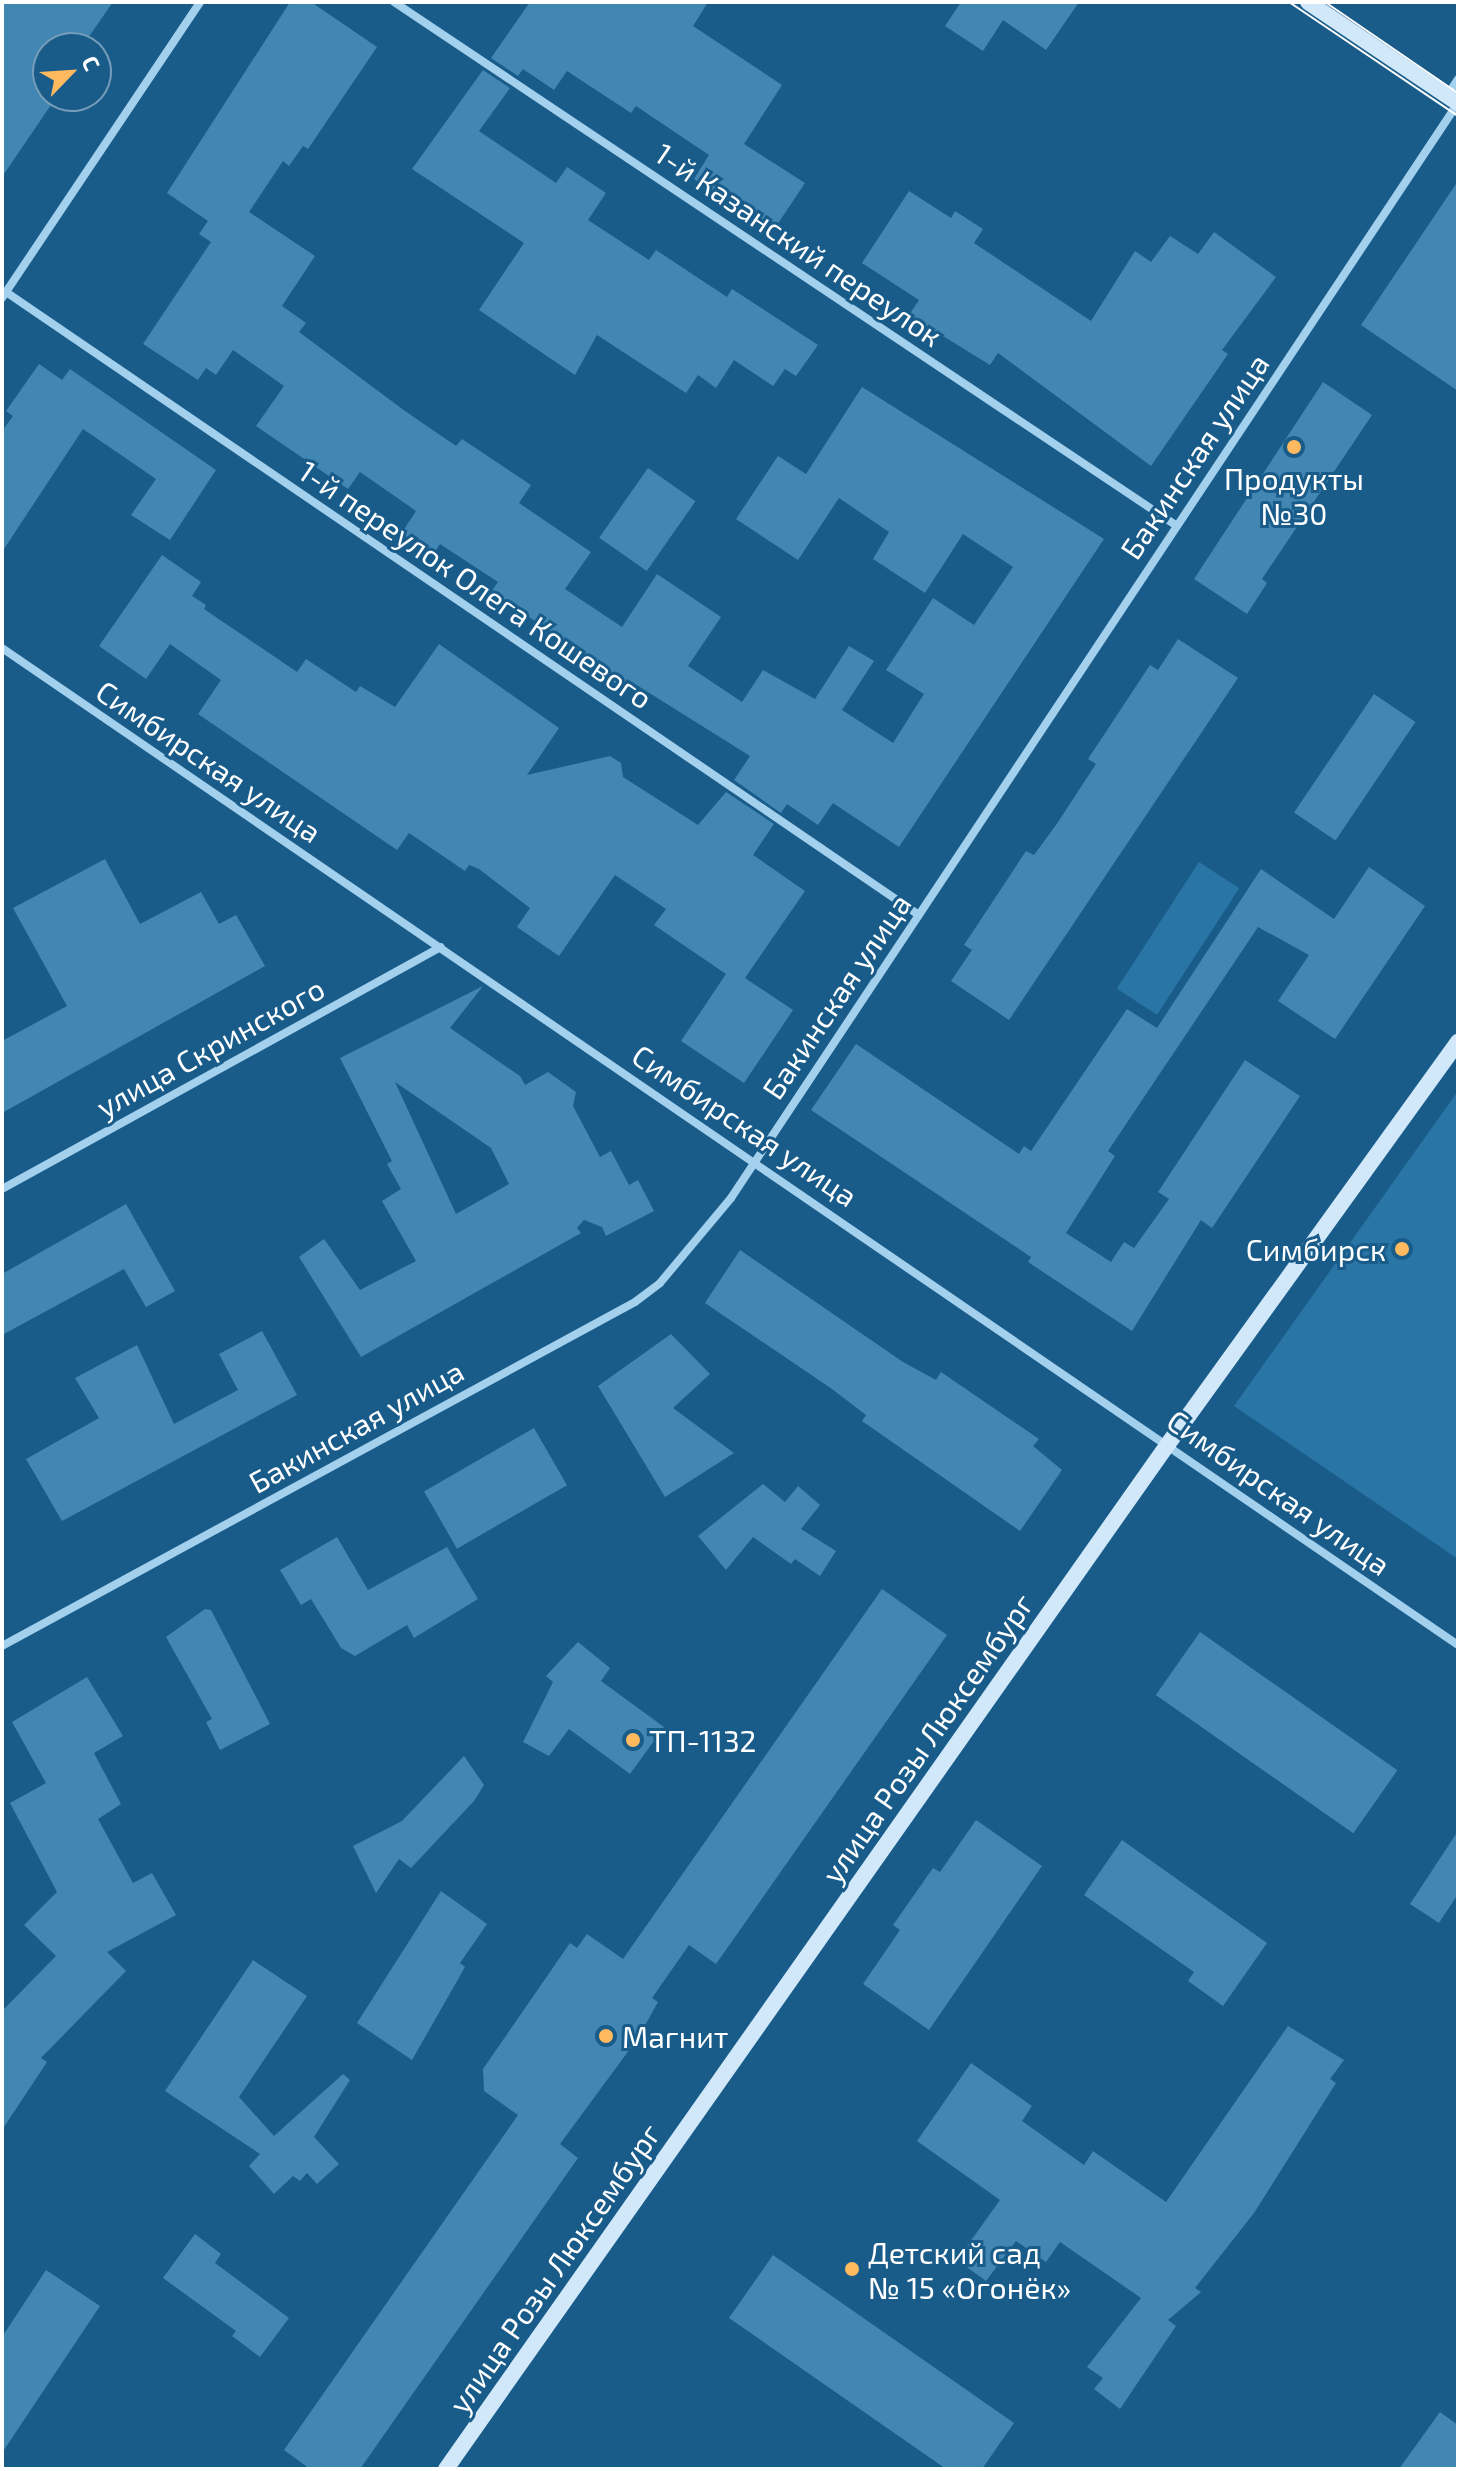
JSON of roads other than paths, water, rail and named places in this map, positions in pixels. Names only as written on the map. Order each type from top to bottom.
[{"type":"main road","points":[[1308,2],[1454,101]]},
{"type":"main road","name":"улица Розы Люксембург","points":[[446,2469],[1168,1444],[1458,1042]]},
{"type":"street","points":[[4,295],[200,2]]},
{"type":"street","name":"1-й Казанский переулок","points":[[394,2],[1177,526]]},
{"type":"street","name":"Бакинская улица","points":[[2,1646],[635,1302],[684,1257],[755,1162],[1177,526],[1454,101],[1458,79]]},
{"type":"street","name":"1-й переулок Олега Кошевого","points":[[4,295],[919,915]]},
{"type":"street","name":"Симбирская улица","points":[[2,648],[1458,1645]]},
{"type":"street","name":"улица Скринского","points":[[2,1189],[441,947]]},
{"type":"tram line","points":[[1289,2],[1458,116]]},
{"type":"tram line","points":[[1325,2],[1458,93]]},
{"type":"place","name":"Продукты №30","points":[[1294,447]]},
{"type":"place","name":"Симбирск","points":[[1402,1249]]},
{"type":"place","name":"ТП-1132","points":[[633,1740]]},
{"type":"place","name":"Магнит","points":[[606,2036]]},
{"type":"place","name":"Детский сад № 15 «Огонёк»","points":[[852,2269]]}]
